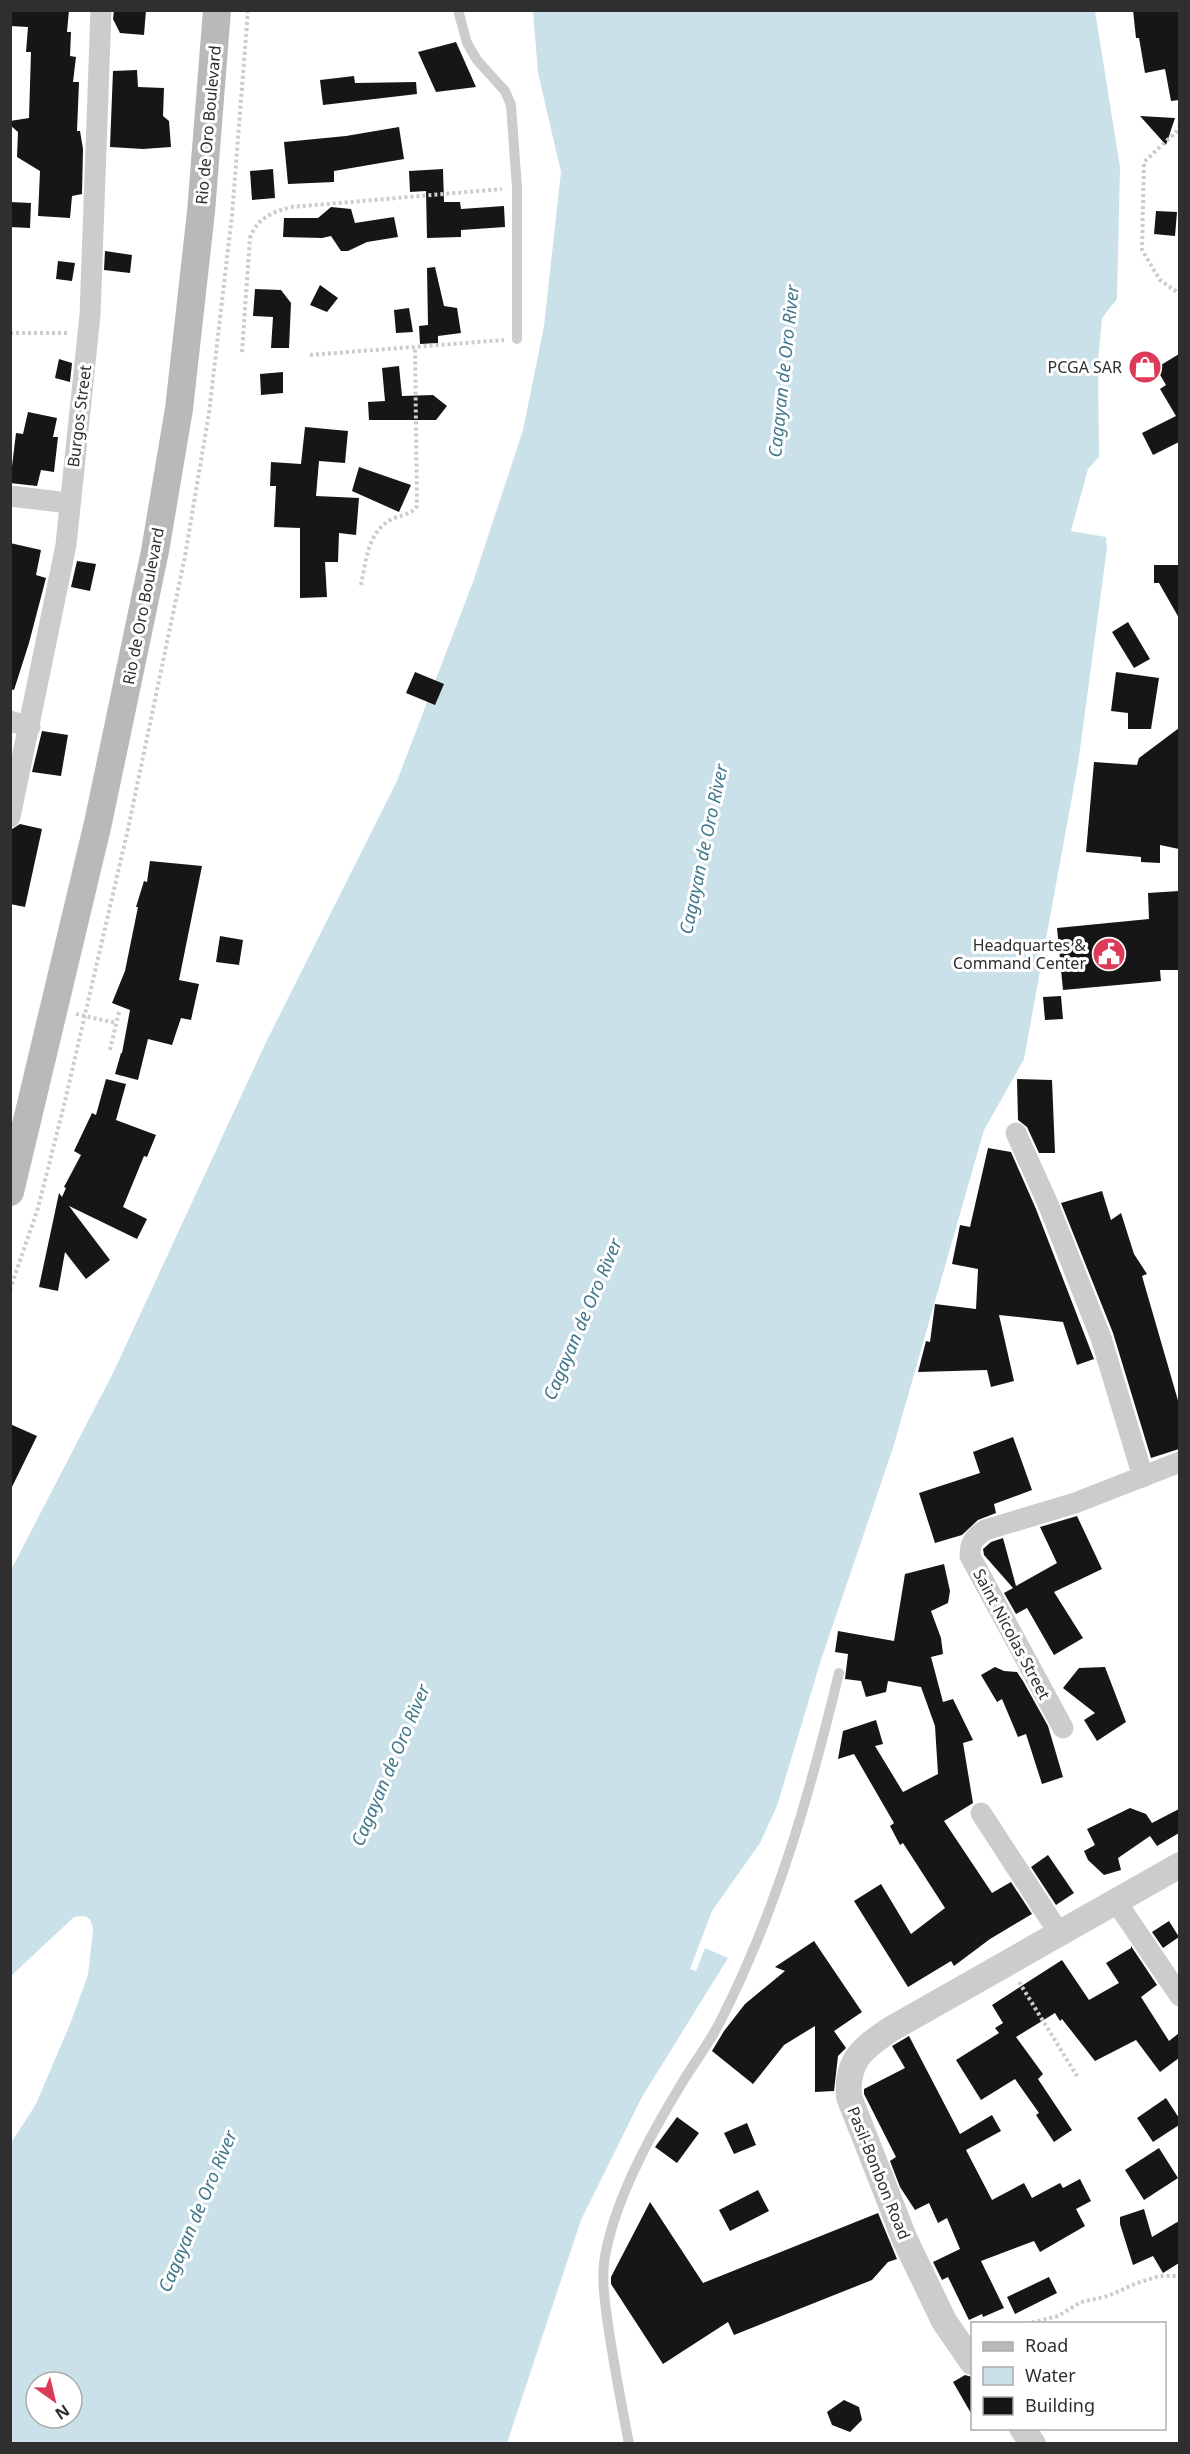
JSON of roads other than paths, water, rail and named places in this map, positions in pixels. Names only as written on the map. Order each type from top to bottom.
[{"type":"main road","name":"Rio de Oro Boulevard","points":[[10,1192],[98,823],[157,539],[179,409],[201,212],[217,10]]},
{"type":"street","name":"Burgos Street","points":[[10,817],[20,724],[66,545],[88,334],[96,197],[101,10]]},
{"type":"street","points":[[10,496],[69,503]]},
{"type":"street","points":[[1016,1133],[1048,1204],[1101,1338],[1143,1477]]},
{"type":"street","name":"Saint Nicolas Street","points":[[1063,1728],[970,1556],[970,1544],[985,1530],[1075,1503],[1179,1462]]},
{"type":"street","points":[[981,1813],[1059,1933]]},
{"type":"street","name":"Pasil-Bonbon Road","points":[[971,2361],[944,2321],[905,2240],[849,2097],[847,2078],[855,2060],[869,2044],[891,2029],[1179,1865]]},
{"type":"street","points":[[1115,1900],[1179,1996]]},
{"type":"street","points":[[1023,2430],[1033,2444]]},
{"type":"lane","points":[[458,10],[467,43],[477,60],[506,91],[511,105],[517,188],[517,339]]},
{"type":"lane","points":[[629,2444],[613,2365],[603,2289],[605,2252],[619,2208],[640,2160],[683,2081],[720,2022],[749,1962],[777,1894],[800,1824],[839,1673]]},
{"type":"water","name":"Cagayan de Oro River","points":[[533,11],[1095,11],[1120,167],[1117,299],[1102,318],[1098,361],[1099,457],[1088,469],[1071,531],[1106,537],[1107,548],[1078,764],[1024,1059],[984,1130],[893,1448],[821,1660],[777,1806],[760,1843],[712,1911],[690,1969],[696,1971],[705,1948],[728,1958],[642,2097],[581,2220],[507,2443],[11,2443],[11,2143],[36,2104],[70,2024],[88,1975],[93,1930],[88,1918],[74,1917],[11,1976],[11,1570],[114,1371],[267,1040],[397,781],[473,582],[523,430],[544,326],[561,172],[538,73]]},
{"type":"place","name":"PCGA SAR","points":[[1145,367]]},
{"type":"place","name":"Headquartes & Command Center","points":[[1109,954]]}]
